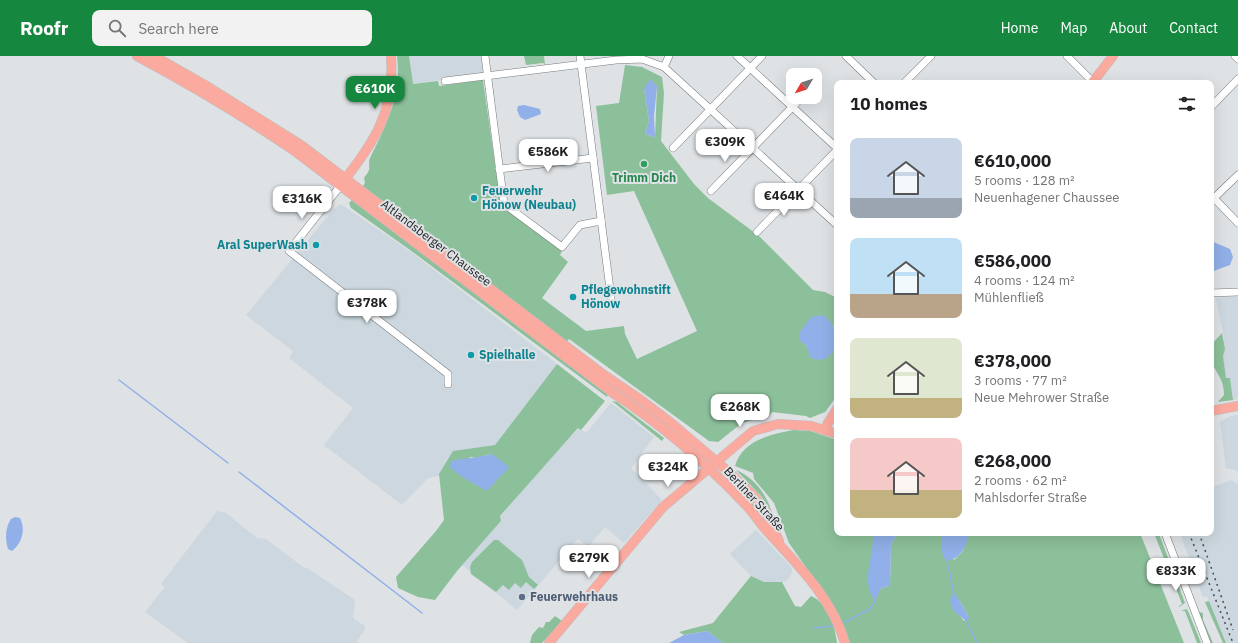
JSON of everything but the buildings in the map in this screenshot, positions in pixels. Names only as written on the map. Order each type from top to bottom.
[{"type":"main road","name":"Altlandsberger Chaussee","points":[[137,56],[202,92],[263,129],[343,182],[597,370],[670,422],[717,461]]},
{"type":"main road","name":"Altlandsberger Chaussee","points":[[154,56],[267,122],[613,393],[645,414],[709,468]]},
{"type":"main road","points":[[343,182],[368,149],[382,120],[390,88],[391,56]]},
{"type":"main road","points":[[1095,80],[1113,56]]},
{"type":"main road","points":[[1214,410],[1238,406]]},
{"type":"main road","points":[[825,430],[834,414]]},
{"type":"main road","points":[[549,643],[663,507],[753,431],[778,424],[801,425],[834,433]]},
{"type":"main road","name":"Berliner Straße","points":[[717,461],[758,501],[766,512],[782,546]]},
{"type":"main road","name":"Berliner Straße","points":[[709,468],[746,504],[782,546],[831,609],[845,643]]},
{"type":"street","points":[[485,56],[504,204],[562,247],[580,225],[601,221]]},
{"type":"street","points":[[580,56],[611,297]]},
{"type":"street","points":[[664,67],[669,56]]},
{"type":"street","points":[[737,56],[834,146]]},
{"type":"street","points":[[673,148],[762,56]]},
{"type":"street","points":[[846,56],[871,80]]},
{"type":"street","points":[[907,80],[930,56]]},
{"type":"street","points":[[1067,56],[1090,80]]},
{"type":"street","points":[[1235,56],[1238,59]]},
{"type":"street","points":[[445,81],[582,64],[608,58],[642,59],[664,67],[834,222]]},
{"type":"street","points":[[1214,103],[1238,79]]},
{"type":"street","points":[[711,191],[792,106]]},
{"type":"street","points":[[757,232],[834,152]]},
{"type":"street","points":[[499,169],[593,158]]},
{"type":"street","points":[[1214,196],[1238,175]]},
{"type":"street","points":[[343,182],[289,251],[448,374],[448,384]]},
{"type":"street","points":[[1214,198],[1238,223]]},
{"type":"street","points":[[1214,293],[1238,292]]},
{"type":"street","points":[[1166,536],[1207,643]]},
{"type":"shaded area","points":[[409,56],[481,56],[483,73],[479,75],[412,84]]},
{"type":"shaded area","points":[[339,205],[342,205],[411,252],[557,364],[495,445],[453,451],[439,476],[428,478],[402,505],[324,445],[353,408],[289,358],[293,351],[246,315],[333,210]]},
{"type":"shaded area","points":[[1238,296],[1238,399],[1233,400],[1230,378],[1226,379],[1223,356],[1225,349],[1224,338],[1216,298]]},
{"type":"shaded area","points":[[611,403],[654,437],[631,468],[662,500],[624,543],[605,527],[588,547],[578,539],[517,610],[462,565],[501,521],[500,517],[538,472],[579,428],[586,433]]},
{"type":"shaded area","points":[[1238,415],[1238,471],[1226,468],[1220,422],[1231,416]]},
{"type":"shaded area","points":[[1231,480],[1238,484],[1238,643],[1226,643],[1207,596],[1203,597],[1181,536],[1214,536],[1214,487]]},
{"type":"shaded area","points":[[217,511],[226,513],[257,538],[266,539],[303,567],[307,568],[355,600],[353,618],[366,627],[356,643],[188,643],[145,612],[165,587],[161,584]]},
{"type":"shaded area","points":[[756,530],[792,568],[792,572],[787,581],[764,582],[751,576],[730,554]]},
{"type":"green space","points":[[397,56],[409,56],[413,84],[438,81],[439,86],[483,80],[496,172],[505,208],[562,251],[560,255],[568,262],[542,298],[586,331],[624,326],[625,334],[637,359],[697,331],[634,191],[607,195],[596,106],[619,103],[625,65],[642,67],[662,77],[664,93],[661,141],[694,184],[708,198],[759,236],[813,290],[825,292],[834,296],[834,328],[833,326],[804,342],[808,349],[829,356],[834,348],[834,400],[825,412],[810,418],[806,416],[772,412],[770,415],[742,423],[718,442],[709,441],[569,339],[566,342],[363,186],[365,183],[364,178],[369,170],[369,160],[387,122],[395,97],[397,83]],"holes":[[[657,86],[655,137],[645,134],[649,121],[644,89]]]},
{"type":"green space","points":[[524,56],[544,56],[545,65],[543,63],[526,65]]},
{"type":"green space","points":[[353,199],[608,394],[607,397],[410,250],[351,208],[349,203]]},
{"type":"green space","points":[[1222,333],[1225,349],[1223,356],[1226,378],[1230,378],[1233,400],[1218,402],[1224,395],[1224,389],[1221,379],[1214,367],[1214,342]]},
{"type":"green space","points":[[557,364],[605,401],[581,430],[578,428],[500,516],[501,521],[457,571],[435,600],[418,597],[398,588],[396,577],[444,520],[439,474],[453,451],[495,445]],"holes":[[[492,454],[476,485],[466,478],[470,457],[476,458]]]},
{"type":"green space","points":[[612,401],[617,402],[664,438],[662,441]]},
{"type":"green space","points":[[794,430],[810,431],[834,439],[834,536],[875,536],[872,549],[875,600],[881,588],[890,586],[891,545],[896,536],[943,536],[942,540],[954,560],[963,551],[968,536],[1141,536],[1184,643],[849,643],[838,613],[789,543],[774,503],[754,479],[753,473],[735,466],[744,450],[750,445],[758,440]],"holes":[[[959,600],[969,617],[964,621],[958,613]]]},
{"type":"green space","points":[[688,460],[695,469],[694,474],[683,463]]},
{"type":"green space","points":[[736,470],[749,477],[759,487],[770,506],[772,513],[761,496]]},
{"type":"green space","points":[[727,478],[755,506],[765,522],[725,480]]},
{"type":"green space","points":[[1155,536],[1160,536],[1185,603],[1179,607],[1182,604]]},
{"type":"green space","points":[[494,540],[498,540],[522,560],[529,577],[538,585],[534,589],[526,582],[521,588],[515,583],[509,590],[503,585],[496,592],[471,574],[470,567],[472,562]]},
{"type":"green space","points":[[751,576],[764,582],[782,582],[795,606],[801,607],[811,596],[817,599],[830,616],[837,643],[723,643],[707,631],[684,635],[679,632],[713,623]]},
{"type":"green space","points":[[1209,601],[1226,643],[1223,643],[1205,602]]},
{"type":"green space","points":[[1186,609],[1201,643],[1197,643],[1185,611],[1181,611]]},
{"type":"green space","points":[[1199,612],[1203,613],[1203,620],[1213,643],[1211,643]]},
{"type":"green space","points":[[555,616],[562,621],[542,643],[530,643],[532,635],[539,627],[543,628],[546,622],[549,622]]},
{"type":"water","points":[[650,79],[657,86],[654,117],[655,137],[645,134],[649,121],[644,89]]},
{"type":"water","points":[[524,105],[540,109],[541,114],[525,120],[520,117],[517,110],[518,106]]},
{"type":"water","points":[[1214,242],[1230,249],[1233,257],[1230,265],[1214,271]]},
{"type":"water","points":[[822,315],[830,321],[834,329],[834,348],[826,358],[819,360],[810,357],[806,345],[800,341],[799,333],[811,317]]},
{"type":"water","points":[[492,454],[509,467],[487,491],[462,477],[450,467],[451,461]]},
{"type":"water","points":[[15,517],[20,518],[23,532],[21,540],[12,551],[8,549],[6,534],[9,522]]},
{"type":"water","points":[[874,536],[896,536],[891,545],[890,586],[881,588],[875,601],[871,594],[868,579]]},
{"type":"water","points":[[943,536],[968,536],[965,547],[960,554],[947,561],[943,556]]},
{"type":"water","points":[[952,594],[956,595],[969,617],[967,622],[953,610],[950,601]]},
{"type":"water","points":[[707,631],[723,643],[669,643],[684,635]]},
{"type":"waterway","points":[[119,380],[228,463]]},
{"type":"waterway","points":[[239,472],[422,613]]},
{"type":"waterway","points":[[947,561],[954,594]]},
{"type":"waterway","points":[[845,622],[870,609],[875,601]]},
{"type":"waterway","points":[[967,622],[977,643]]},
{"type":"waterway","points":[[814,628],[833,626]]},
{"type":"railway","points":[[1190,536],[1233,643]]},
{"type":"railway","points":[[1200,536],[1233,630]]},
{"type":"place","name":"Trimm Dich","points":[[644,164]]},
{"type":"place","name":"Feuerwehr Hönow (Neubau)","points":[[474,198]]},
{"type":"place","name":"Aral SuperWash","points":[[316,245]]},
{"type":"place","name":"Pflegewohnstift Hönow","points":[[573,297]]},
{"type":"place","name":"Spielhalle","points":[[471,355]]},
{"type":"place","name":"Feuerwehrhaus","points":[[522,597]]}]
